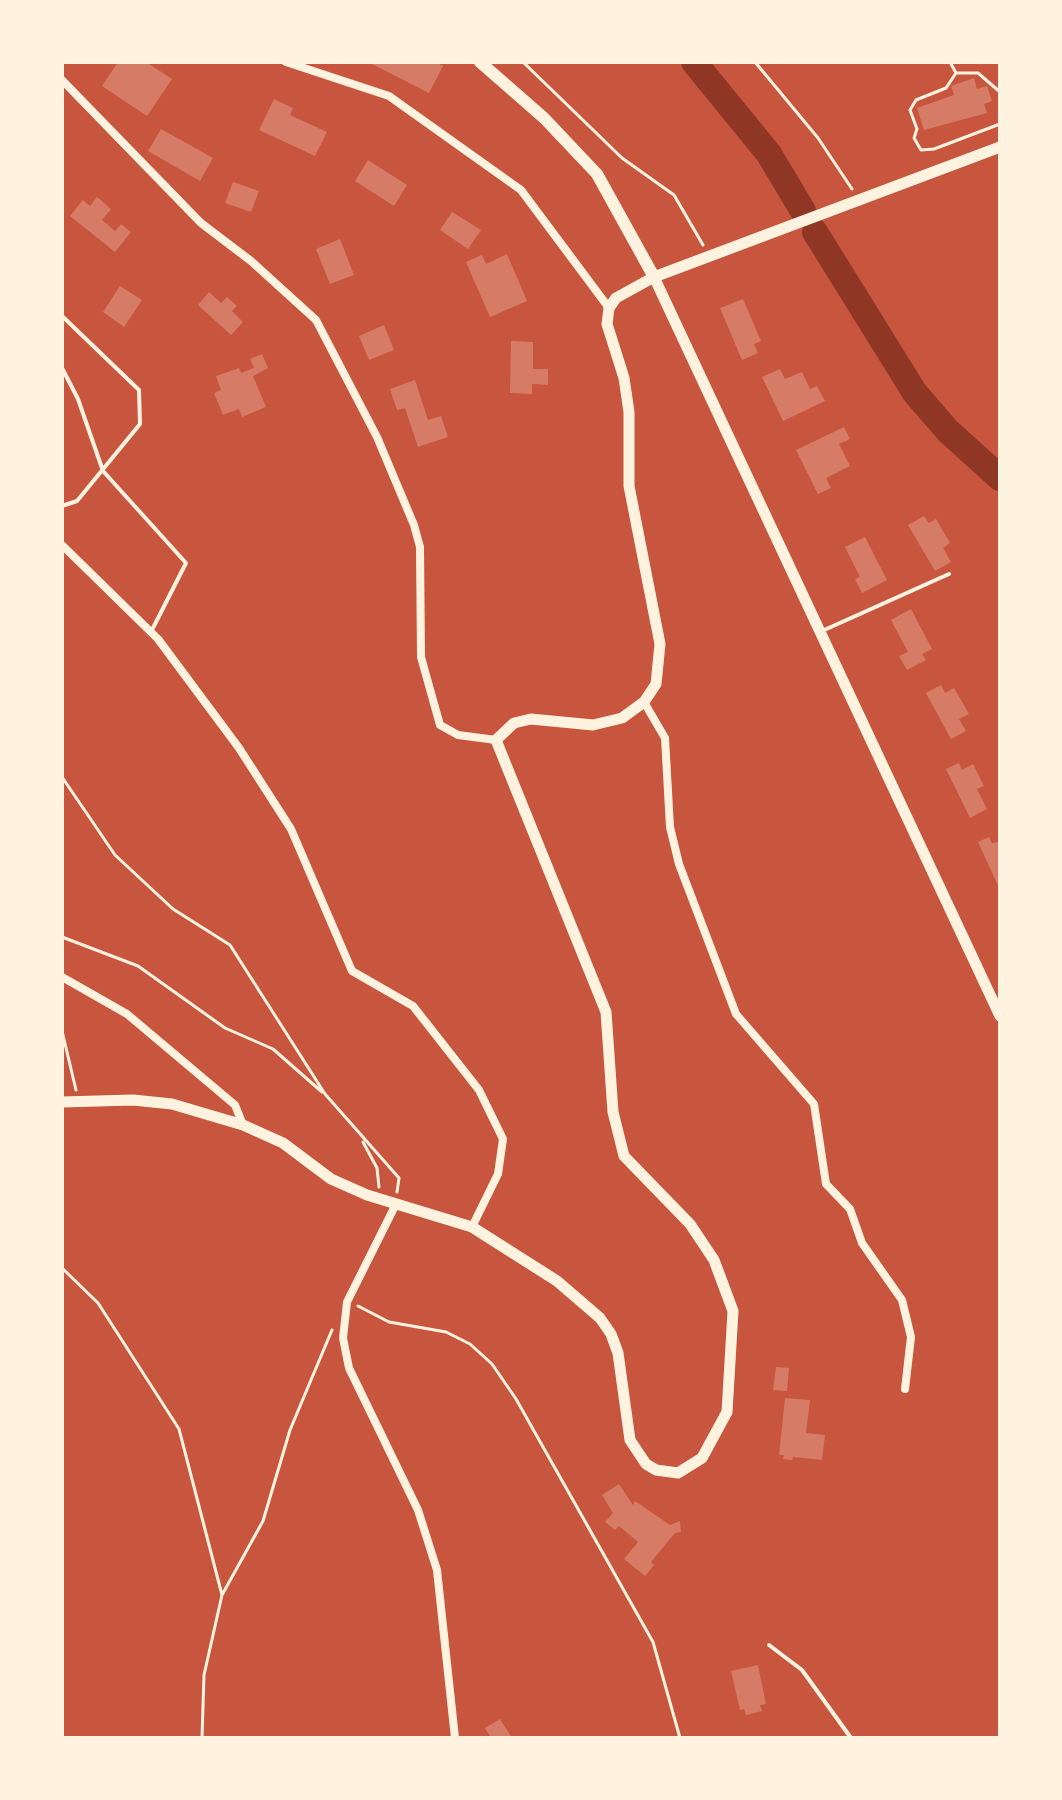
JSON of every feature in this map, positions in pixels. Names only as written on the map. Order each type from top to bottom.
[{"type":"main road","points":[[480,62],[544,118],[597,174],[654,277]]},
{"type":"street","points":[[286,62],[389,96],[521,190],[609,308]]},
{"type":"street","points":[[62,80],[201,223],[251,261],[316,320],[377,437],[414,525],[420,547],[421,657],[440,725],[458,735],[496,740]]},
{"type":"street","points":[[496,740],[514,723],[531,719],[608,723],[622,718],[644,702],[656,684],[660,644],[629,486],[629,412],[624,378],[607,324],[609,308],[616,298],[654,277],[858,203],[1000,147]]},
{"type":"street","points":[[654,277],[1000,1016]]},
{"type":"street","points":[[62,545],[151,632],[239,748],[291,829],[352,971],[413,1006],[479,1090],[503,1139],[498,1174],[472,1227]]},
{"type":"street","points":[[644,702],[665,738],[670,827],[679,864],[736,1014],[814,1104],[826,1184],[850,1209],[862,1243],[902,1300],[911,1337],[905,1389]]},
{"type":"street","points":[[62,1102],[133,1100],[172,1104],[243,1125],[283,1143],[331,1179],[376,1198],[395,1201],[472,1227],[557,1281],[596,1314],[611,1334],[618,1353],[634,1452],[656,1470],[678,1473],[702,1458],[727,1412],[733,1311],[714,1260],[690,1224],[624,1156],[613,1112],[606,1012],[496,740]]},
{"type":"street","points":[[62,977],[139,1024],[235,1105],[243,1125]]},
{"type":"street","points":[[395,1201],[348,1301],[343,1338],[349,1368],[418,1510],[437,1570],[455,1738]]},
{"type":"lane","points":[[62,316],[139,390],[140,424],[77,501],[62,506]]},
{"type":"lane","points":[[62,368],[78,399],[103,471],[186,563],[151,632]]},
{"type":"lane","points":[[820,632],[949,574]]},
{"type":"lane","points":[[769,1645],[802,1670],[851,1738]]},
{"type":"path","points":[[523,62],[622,158],[674,195],[709,257]]},
{"type":"path","points":[[755,62],[818,138],[858,203]]},
{"type":"path","points":[[950,62],[956,73]]},
{"type":"path","points":[[956,73],[978,73],[1000,92]]},
{"type":"path","points":[[956,73],[946,88],[916,100],[910,110],[917,129],[914,138],[921,150],[934,149],[1000,124]]},
{"type":"path","points":[[62,777],[115,855],[173,909],[230,945],[325,1094],[399,1178],[395,1201]]},
{"type":"path","points":[[62,937],[138,966],[225,1028],[273,1049],[325,1094]]},
{"type":"path","points":[[62,1031],[73,1067],[77,1102]]},
{"type":"path","points":[[360,1135],[377,1168],[379,1188],[376,1198]]},
{"type":"path","points":[[62,1268],[98,1303],[179,1429],[222,1595]]},
{"type":"path","points":[[348,1301],[389,1322],[446,1332],[470,1344],[492,1364],[516,1399],[653,1642],[680,1738]]},
{"type":"path","points":[[202,1738],[204,1675],[222,1595],[263,1521],[290,1430],[335,1324]]},
{"type":"building","points":[[118,62],[146,62],[172,79],[147,116],[102,86]]},
{"type":"building","points":[[368,62],[435,62],[443,66],[429,93]]},
{"type":"building","points":[[974,78],[977,89],[987,86],[992,101],[984,104],[987,113],[924,130],[917,108],[954,95],[951,86]]},
{"type":"building","points":[[274,99],[293,108],[290,115],[327,132],[315,156],[259,130]]},
{"type":"building","points":[[161,129],[213,158],[200,181],[148,151]]},
{"type":"building","points":[[368,160],[407,185],[394,206],[355,181]]},
{"type":"building","points":[[233,182],[259,191],[251,212],[225,203]]},
{"type":"building","points":[[97,197],[111,209],[102,220],[115,231],[121,224],[131,232],[115,252],[70,216],[83,200],[90,206]]},
{"type":"building","points":[[452,212],[481,230],[468,249],[440,230]]},
{"type":"building","points":[[340,239],[354,275],[330,284],[316,249]]},
{"type":"building","points":[[507,254],[527,301],[490,317],[466,262],[482,255],[486,264]]},
{"type":"building","points":[[120,286],[142,300],[124,327],[103,312]]},
{"type":"building","points":[[209,292],[221,303],[227,297],[237,306],[232,311],[243,322],[231,335],[198,305]]},
{"type":"building","points":[[743,299],[761,341],[754,344],[758,353],[742,360],[720,308]]},
{"type":"building","points":[[384,325],[394,350],[369,360],[359,336]]},
{"type":"building","points":[[511,341],[533,342],[533,369],[548,369],[548,385],[532,384],[532,394],[510,393]]},
{"type":"building","points":[[262,354],[268,368],[253,376],[266,407],[242,417],[239,409],[223,415],[214,393],[221,390],[216,376],[239,368],[241,373],[254,368],[250,359]]},
{"type":"building","points":[[780,369],[785,379],[802,372],[810,389],[817,386],[825,401],[783,421],[762,377]]},
{"type":"building","points":[[415,380],[428,420],[441,416],[448,437],[418,447],[405,408],[397,410],[390,389]]},
{"type":"building","points":[[844,427],[850,439],[839,444],[850,466],[826,478],[831,488],[818,494],[796,450]]},
{"type":"building","points":[[924,516],[929,523],[936,519],[950,543],[943,548],[951,562],[935,571],[908,525]]},
{"type":"building","points":[[865,537],[887,580],[862,593],[855,579],[860,577],[845,547]]},
{"type":"building","points":[[911,609],[932,649],[922,654],[926,660],[907,670],[899,656],[908,652],[891,620]]},
{"type":"building","points":[[941,685],[945,693],[954,688],[969,714],[959,719],[966,731],[951,739],[926,693]]},
{"type":"building","points":[[959,763],[962,770],[973,764],[984,786],[977,789],[987,809],[970,818],[946,769]]},
{"type":"building","points":[[989,837],[992,843],[1000,842],[1000,890],[978,842]]},
{"type":"building","points":[[776,1367],[789,1368],[787,1391],[773,1390]]},
{"type":"building","points":[[785,1398],[810,1400],[806,1433],[825,1435],[822,1460],[783,1459],[784,1455],[779,1455]]},
{"type":"building","points":[[619,1484],[633,1505],[635,1501],[670,1525],[680,1521],[681,1532],[675,1533],[651,1562],[654,1565],[645,1576],[624,1559],[638,1542],[619,1526],[615,1530],[605,1522],[613,1513],[602,1495]]},
{"type":"building","points":[[758,1665],[766,1704],[760,1705],[762,1711],[746,1715],[744,1709],[740,1710],[731,1671]]},
{"type":"building","points":[[500,1719],[512,1738],[491,1738],[485,1728]]},
{"type":"waterway","points":[[694,62],[769,154],[803,211]]},
{"type":"waterway","points":[[815,232],[915,393],[948,431],[1000,478]]}]
